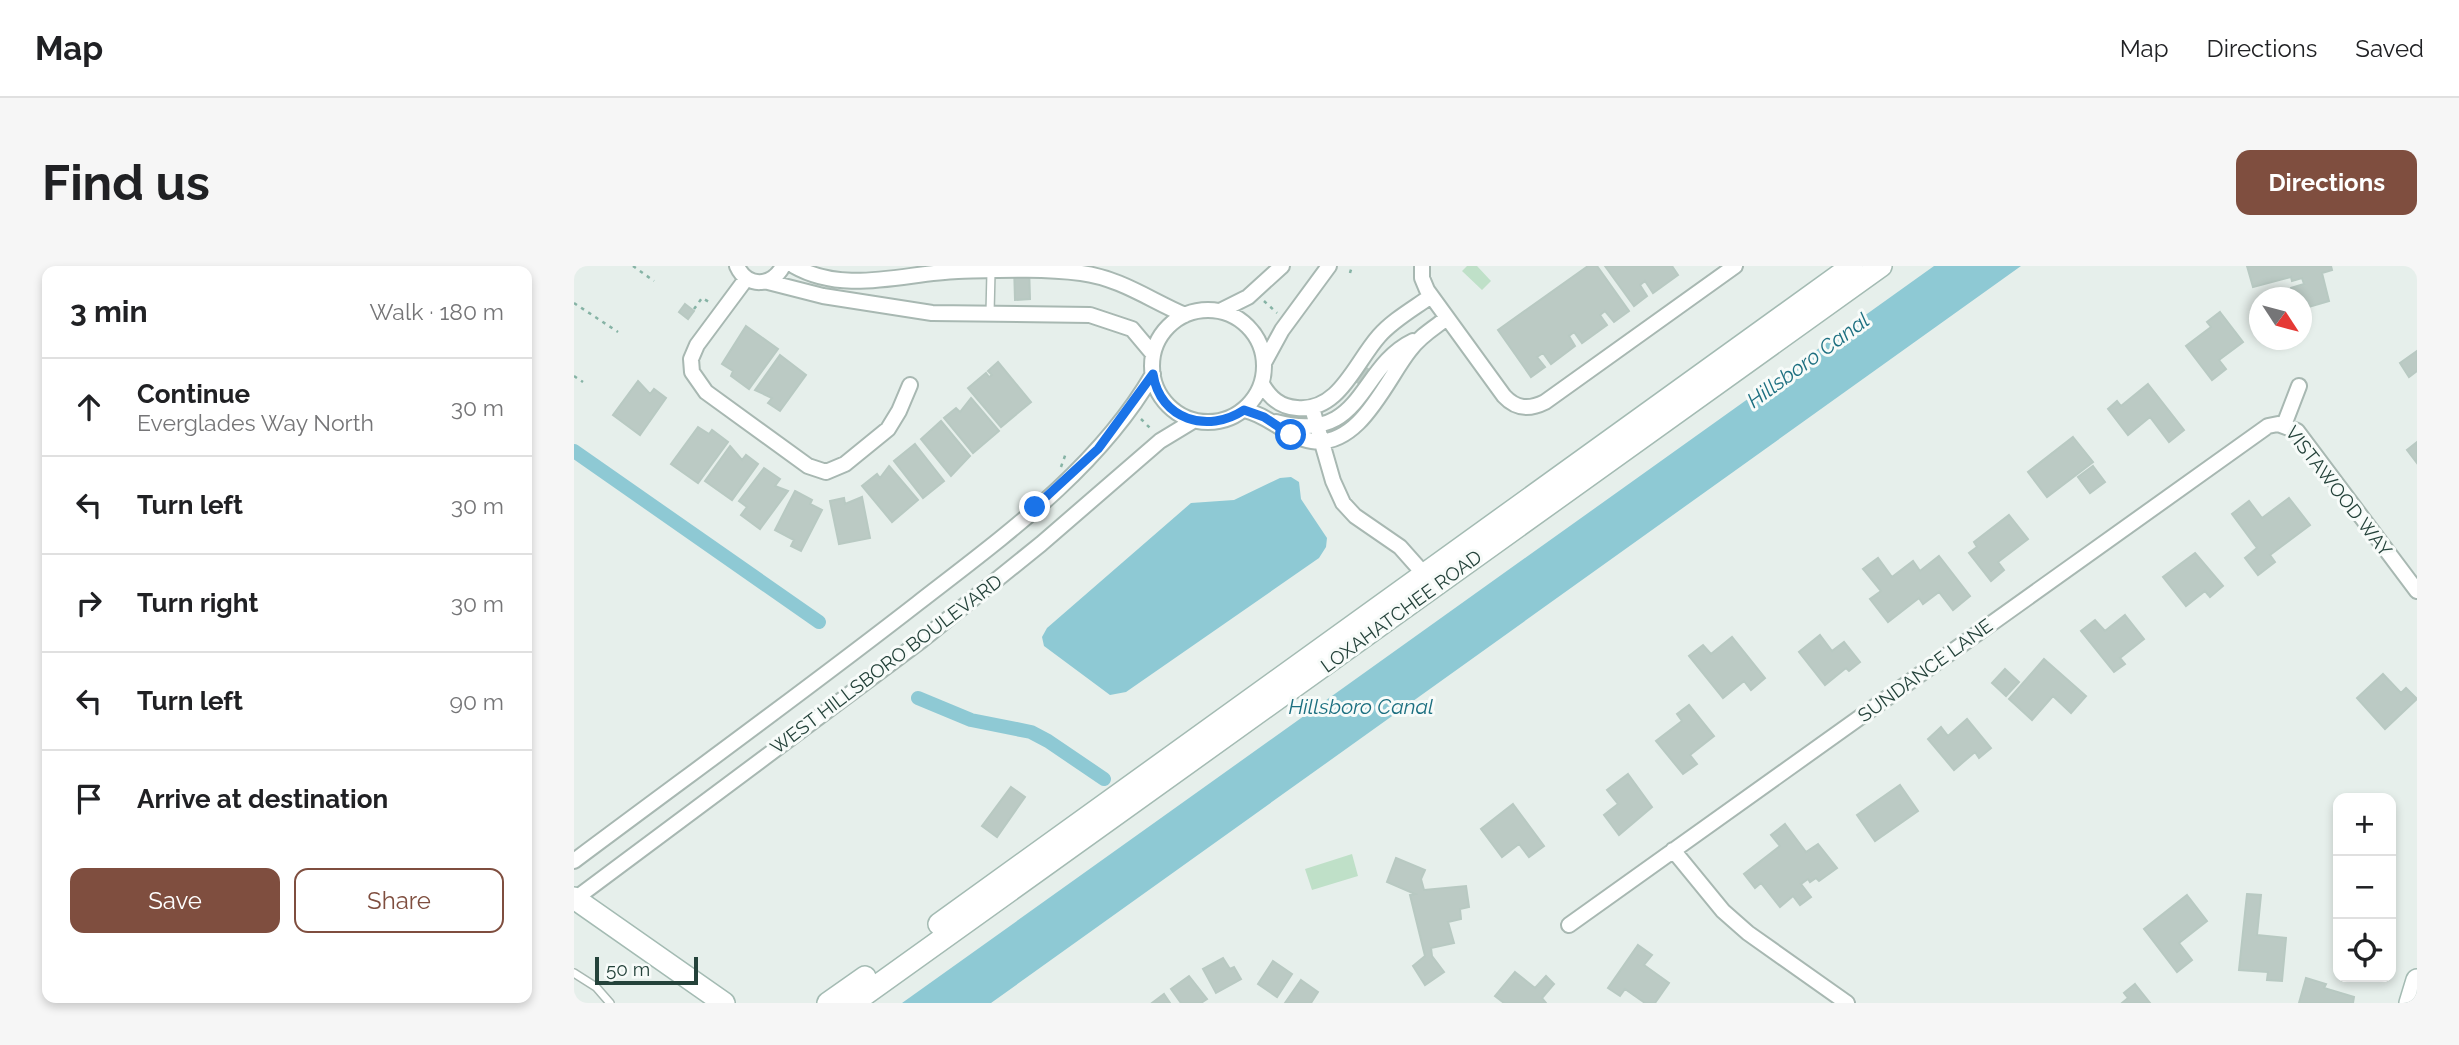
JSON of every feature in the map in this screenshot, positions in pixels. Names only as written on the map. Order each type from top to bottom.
[{"type":"main road","name":"LOXAHATCHEE ROAD","points":[[828,1003],[1852,266]]},
{"type":"main road","name":"LOXAHATCHEE ROAD","points":[[853,1003],[1881,266]]},
{"type":"main road","points":[[574,899],[724,1003]]},
{"type":"main road","points":[[2410,1003],[2417,980]]},
{"type":"street","points":[[737,266],[746,279],[823,296],[919,312],[990,315],[1067,313],[1101,317],[1132,329],[1153,355]]},
{"type":"street","points":[[768,282],[783,266]]},
{"type":"street","points":[[794,266],[820,276],[858,281],[937,273],[1072,272],[1098,276],[1138,290],[1185,315]]},
{"type":"street","points":[[1220,311],[1241,320],[1262,348],[1262,384],[1244,410],[1219,422],[1193,421],[1169,407],[1158,392],[1153,374],[1153,355],[1164,331],[1185,315],[1220,311],[1256,291],[1282,266]]},
{"type":"street","points":[[1264,363],[1282,330],[1329,266]]},
{"type":"street","points":[[1422,267],[1424,284],[1447,318],[1504,396],[1513,404],[1525,408],[1545,402],[1735,266]]},
{"type":"street","points":[[746,279],[697,345],[691,359],[692,372],[706,391],[808,466],[826,472],[845,464],[892,424],[910,385]]},
{"type":"street","points":[[1262,384],[1272,398],[1287,407],[1312,408],[1338,391],[1388,327],[1431,296]]},
{"type":"street","points":[[1272,422],[1298,426],[1317,425],[1335,418],[1353,407],[1420,338],[1447,318]]},
{"type":"street","points":[[1367,352],[1390,368]]},
{"type":"street","points":[[1244,410],[1272,422],[1296,437],[1321,442],[1340,435],[1357,423],[1390,368]]},
{"type":"street","name":"WEST HILLSBORO BOULEVARD","points":[[574,861],[864,645],[1012,527],[1098,449],[1153,374]]},
{"type":"street","name":"VISTAWOOD WAY","points":[[2299,386],[2284,425],[2297,431],[2417,591]]},
{"type":"street","points":[[1312,408],[1335,488],[1343,503],[1355,516],[1400,547],[1424,574]]},
{"type":"street","name":"WEST HILLSBORO BOULEVARD","points":[[574,899],[937,628],[1160,441],[1193,421]]},
{"type":"street","name":"SUNDANCE LANE","points":[[1569,925],[2259,430],[2268,426],[2284,425]]},
{"type":"street","points":[[1674,850],[1700,887],[1731,919],[1847,1003]]},
{"type":"lane","points":[[990,315],[991,272]]},
{"type":"lane","points":[[574,973],[591,983],[610,1003]]},
{"type":"path","points":[[633,266],[654,281]]},
{"type":"path","points":[[1350,273],[1352,266]]},
{"type":"path","points":[[694,309],[702,298],[711,303]]},
{"type":"path","points":[[1263,300],[1279,315]]},
{"type":"path","points":[[574,303],[618,332]]},
{"type":"path","points":[[574,376],[583,382]]},
{"type":"path","points":[[1136,416],[1153,432]]},
{"type":"green space","points":[[1467,266],[1477,266],[1491,281],[1482,290],[1462,271]]},
{"type":"green space","points":[[1352,854],[1358,876],[1312,890],[1305,869]]},
{"type":"water","name":"Hillsboro Canal","points":[[1934,266],[2021,266],[991,1003],[902,1003]]},
{"type":"water","points":[[1291,477],[1299,482],[1301,499],[1327,538],[1326,547],[1319,558],[1126,692],[1110,695],[1044,646],[1042,637],[1047,628],[1191,503],[1234,500],[1280,478]]},
{"type":"building","points":[[1014,266],[1029,266],[1030,299],[1015,300]]},
{"type":"building","points":[[1588,266],[1597,266],[1629,311],[1614,322],[1605,311],[1600,315],[1607,325],[1582,343],[1574,332],[1569,336],[1575,346],[1551,364],[1543,353],[1537,357],[1545,367],[1531,377],[1498,330]]},
{"type":"building","points":[[1605,266],[1672,266],[1678,275],[1653,293],[1645,281],[1640,285],[1647,296],[1634,306]]},
{"type":"building","points":[[2247,266],[2331,266],[2332,270],[2322,273],[2329,301],[2312,306],[2312,287],[2294,287],[2304,284],[2302,278],[2292,281],[2291,277],[2253,287]]},
{"type":"building","points":[[685,304],[694,311],[688,319],[679,312]]},
{"type":"building","points":[[2220,312],[2243,342],[2219,360],[2226,369],[2212,380],[2186,346],[2211,327],[2207,322]]},
{"type":"building","points":[[746,326],[778,349],[749,389],[731,376],[733,371],[722,364]]},
{"type":"building","points":[[2417,351],[2417,371],[2409,377],[2400,363]]},
{"type":"building","points":[[780,355],[806,375],[780,411],[768,403],[772,398],[755,390]]},
{"type":"building","points":[[998,362],[1031,402],[1001,427],[968,388],[986,373],[989,377],[992,375],[988,371]]},
{"type":"building","points":[[1365,367],[1372,372],[1363,386],[1355,381]]},
{"type":"building","points":[[638,381],[650,394],[654,389],[666,398],[640,435],[613,415]]},
{"type":"building","points":[[2148,384],[2184,430],[2169,442],[2150,417],[2128,435],[2108,409],[2117,401],[2121,406]]},
{"type":"building","points":[[971,398],[999,431],[973,453],[944,418],[956,408],[960,412]]},
{"type":"building","points":[[941,421],[970,456],[951,476],[921,439]]},
{"type":"building","points":[[698,427],[709,434],[712,430],[728,442],[698,483],[671,464]]},
{"type":"building","points":[[2073,437],[2093,462],[2047,497],[2028,472]]},
{"type":"building","points":[[2417,442],[2417,463],[2407,450]]},
{"type":"building","points":[[915,444],[944,481],[923,498],[894,461]]},
{"type":"building","points":[[730,446],[742,460],[746,455],[758,464],[732,500],[705,481]]},
{"type":"building","points":[[889,466],[918,500],[892,522],[862,486],[877,474],[880,478]]},
{"type":"building","points":[[2093,466],[2105,482],[2090,493],[2078,477]]},
{"type":"building","points":[[764,468],[780,479],[775,486],[788,491],[760,529],[741,515],[747,507],[739,501]]},
{"type":"building","points":[[795,491],[812,500],[810,504],[822,510],[801,551],[791,546],[794,540],[775,530]]},
{"type":"building","points":[[862,497],[870,538],[839,544],[830,501],[844,498],[845,504]]},
{"type":"building","points":[[2289,498],[2310,525],[2270,555],[2275,562],[2258,575],[2245,558],[2257,548],[2232,514],[2249,501],[2262,518]]},
{"type":"building","points":[[2009,515],[2028,539],[1998,562],[2004,570],[1991,581],[1969,553],[1977,547],[1974,542]]},
{"type":"building","points":[[2195,553],[2223,586],[2210,597],[2205,591],[2186,606],[2163,577]]},
{"type":"building","points":[[1939,556],[1970,596],[1953,610],[1939,592],[1923,604],[1919,598],[1888,622],[1870,599],[1881,591],[1863,569],[1878,558],[1892,577],[1913,561],[1920,571]]},
{"type":"building","points":[[2125,615],[2144,639],[2120,658],[2125,664],[2114,672],[2081,631],[2095,620],[2105,631]]},
{"type":"building","points":[[1820,635],[1832,651],[1844,642],[1860,662],[1849,671],[1846,668],[1825,685],[1799,652]]},
{"type":"building","points":[[1732,637],[1765,678],[1751,690],[1744,681],[1723,698],[1689,656],[1703,645],[1711,654]]},
{"type":"building","points":[[2044,659],[2086,696],[2071,713],[2053,696],[2032,720],[2009,699]]},
{"type":"building","points":[[2005,669],[2019,682],[2006,696],[1992,683]]},
{"type":"building","points":[[2383,674],[2401,693],[2406,688],[2417,699],[2385,729],[2357,698]]},
{"type":"building","points":[[1689,705],[1714,736],[1690,755],[1697,764],[1683,774],[1656,741],[1682,721],[1677,714]]},
{"type":"building","points":[[1967,719],[1991,748],[1979,758],[1975,752],[1954,770],[1928,739],[1941,727],[1948,736]]},
{"type":"building","points":[[1628,774],[1652,807],[1619,835],[1604,815],[1618,804],[1607,790]]},
{"type":"building","points":[[1900,785],[1918,811],[1875,841],[1857,815]]},
{"type":"building","points":[[1011,787],[1025,797],[997,837],[982,826]]},
{"type":"building","points":[[1513,804],[1544,846],[1529,857],[1519,844],[1502,857],[1481,829]]},
{"type":"building","points":[[1785,824],[1806,852],[1818,844],[1837,868],[1819,881],[1816,878],[1810,882],[1808,879],[1801,884],[1811,897],[1800,905],[1793,896],[1780,907],[1761,883],[1755,888],[1744,874],[1780,846],[1771,835]]},
{"type":"building","points":[[1396,858],[1425,870],[1421,879],[1424,890],[1466,886],[1469,907],[1460,909],[1461,919],[1448,922],[1454,943],[1431,948],[1432,956],[1444,972],[1425,985],[1413,966],[1425,956],[1410,895],[1415,894],[1387,882]]},
{"type":"building","points":[[2247,894],[2261,895],[2257,935],[2286,938],[2282,981],[2267,980],[2268,972],[2239,970]]},
{"type":"building","points":[[2187,895],[2207,921],[2179,943],[2192,960],[2177,972],[2144,929]]},
{"type":"building","points":[[1638,945],[1652,955],[1644,965],[1669,983],[1655,1003],[1645,1003],[1625,989],[1620,996],[1608,988]]},
{"type":"building","points":[[1223,958],[1230,969],[1234,967],[1241,979],[1216,993],[1203,969]]},
{"type":"building","points":[[1273,961],[1292,974],[1277,997],[1258,984]]},
{"type":"building","points":[[1515,972],[1535,988],[1546,976],[1554,984],[1542,998],[1546,1003],[1504,1003],[1495,996]]},
{"type":"building","points":[[1189,976],[1207,999],[1201,1003],[1181,1003],[1171,989]]},
{"type":"building","points":[[2306,978],[2326,984],[2324,988],[2354,997],[2353,1003],[2299,1003]]},
{"type":"building","points":[[1301,980],[1318,992],[1311,1003],[1285,1003]]},
{"type":"building","points":[[2135,984],[2150,1003],[2122,1003],[2128,998],[2124,993]]},
{"type":"building","points":[[1164,994],[1170,1003],[1152,1003]]},
{"type":"waterway","points":[[574,451],[819,622]]},
{"type":"waterway","points":[[918,698],[971,720],[1031,732],[1104,779]]},
{"type":"route","points":[[1035,507],[1098,449],[1129,411],[1153,374],[1154,383],[1163,400],[1184,418],[1201,423],[1219,422],[1244,410],[1264,417],[1291,435]]}]
